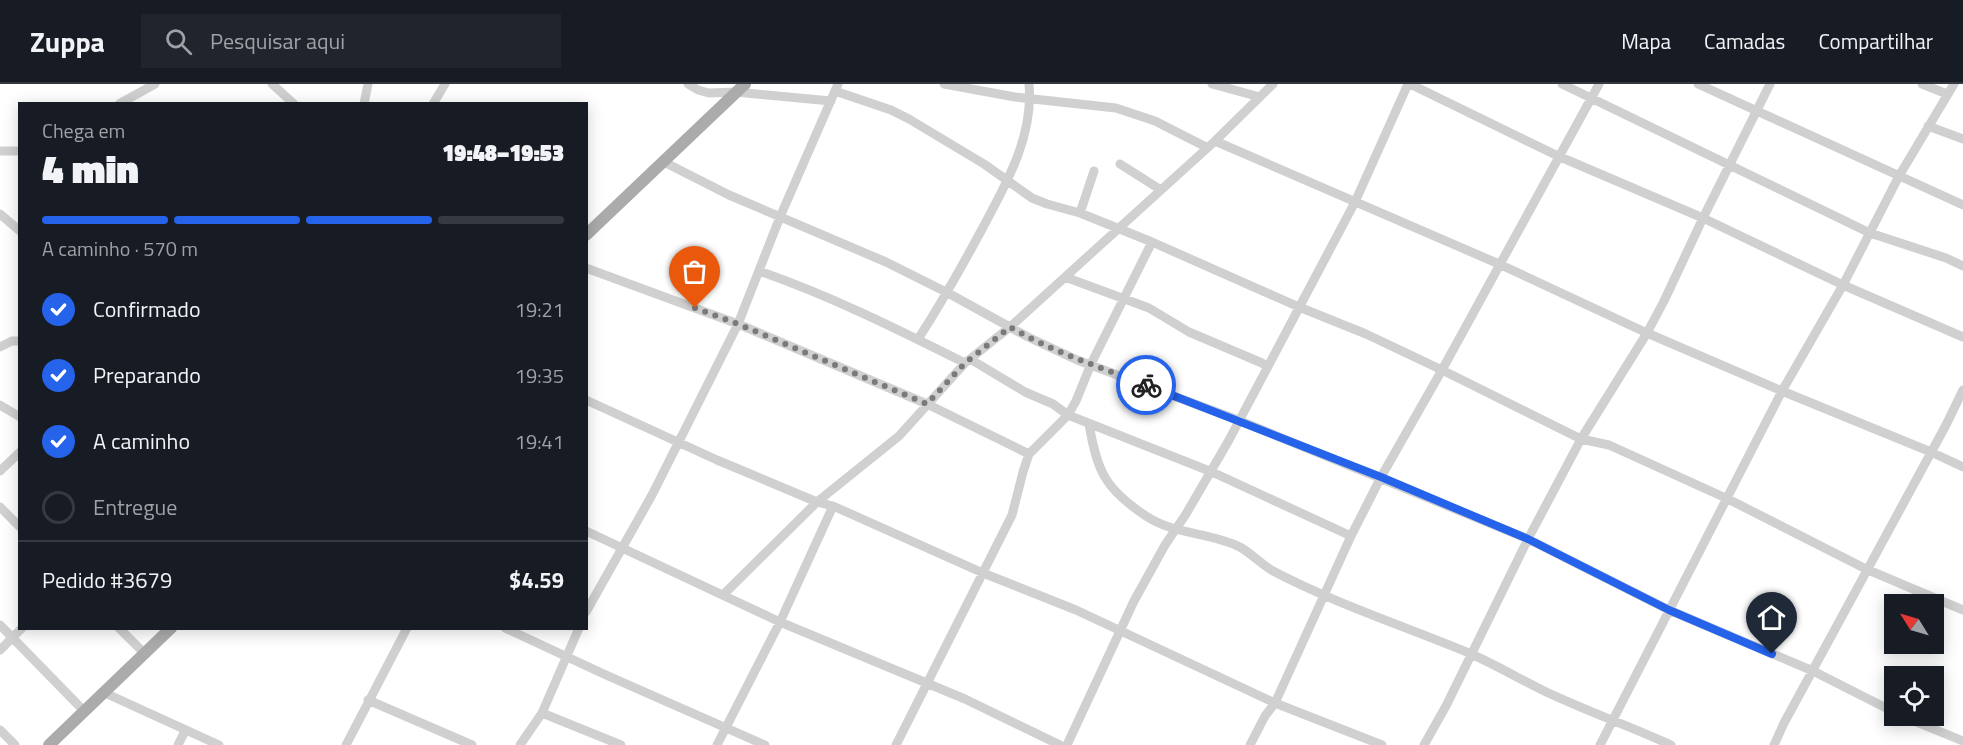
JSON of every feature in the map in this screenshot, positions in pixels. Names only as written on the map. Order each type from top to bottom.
[{"type":"main road","points":[[588,233],[741,88]]},
{"type":"main road","points":[[49,745],[169,630]]},
{"type":"street","points":[[123,102],[155,84]]},
{"type":"street","points":[[272,84],[292,102]]},
{"type":"street","points":[[364,102],[368,84]]},
{"type":"street","points":[[434,102],[445,84]]},
{"type":"street","points":[[688,84],[710,93],[741,88],[831,101]]},
{"type":"street","points":[[945,84],[1031,99],[1116,108],[1155,121],[1355,202],[1499,264],[1647,333],[1963,467]]},
{"type":"street","points":[[918,339],[948,293],[1007,181],[1027,128],[1031,99],[1029,84]]},
{"type":"street","points":[[1212,84],[1260,97]]},
{"type":"street","points":[[723,595],[817,502],[899,435],[968,361],[1010,327],[1274,84]]},
{"type":"street","points":[[1067,745],[1134,601],[1175,529],[1212,472],[1355,202],[1409,84],[1558,156],[1703,218],[1843,285],[1963,337]]},
{"type":"street","points":[[1562,84],[1870,233],[1946,258],[1963,266]]},
{"type":"street","points":[[1250,745],[1265,716],[1275,703],[1351,536],[1381,477],[1599,84]]},
{"type":"street","points":[[1698,84],[1963,205]]},
{"type":"street","points":[[1424,745],[1581,439],[1647,333],[1664,301],[1770,84]]},
{"type":"street","points":[[1922,84],[1947,93]]},
{"type":"street","points":[[1600,745],[1782,391],[1843,285],[1899,176],[1954,84]]},
{"type":"street","points":[[590,597],[622,548],[652,495],[738,324],[780,217],[837,87],[909,119],[984,164],[1032,198],[1080,213],[1152,242],[1299,308],[1366,334],[1581,439],[1609,445],[1728,499],[1866,569],[1963,610]]},
{"type":"street","points":[[1928,126],[1963,139]]},
{"type":"street","points":[[0,151],[18,151]]},
{"type":"street","points":[[664,162],[729,195],[885,262],[948,293],[1028,338],[1077,360],[1238,420],[1528,539],[1669,610],[1813,671],[1884,707]]},
{"type":"street","points":[[1120,164],[1161,190]]},
{"type":"street","points":[[1080,213],[1094,171]]},
{"type":"street","points":[[0,214],[18,229]]},
{"type":"street","points":[[896,745],[1016,506],[1029,454],[1068,415],[1152,242]]},
{"type":"street","points":[[588,269],[738,324],[927,404],[1029,454]]},
{"type":"street","points":[[759,271],[807,288],[968,361],[1025,392],[1053,404],[1068,415],[1212,472],[1351,536]]},
{"type":"street","points":[[1065,277],[1149,308],[1189,332],[1267,367]]},
{"type":"street","points":[[0,346],[18,341]]},
{"type":"street","points":[[1774,745],[1963,390]]},
{"type":"street","points":[[588,401],[983,573],[1034,591],[1275,703],[1382,745]]},
{"type":"street","points":[[0,405],[18,416]]},
{"type":"street","points":[[1089,424],[1093,451],[1102,476],[1109,485],[1145,516],[1175,529],[1202,534],[1239,547],[1271,569],[1324,595],[1472,655],[1544,691],[1671,745]]},
{"type":"street","points":[[0,471],[18,454]]},
{"type":"street","points":[[717,745],[724,727],[780,622],[833,506]]},
{"type":"street","points":[[0,507],[18,525]]},
{"type":"street","points":[[588,532],[780,622],[965,699],[1060,745]]},
{"type":"street","points":[[0,625],[85,712]]},
{"type":"street","points":[[0,650],[20,630]]},
{"type":"street","points":[[121,630],[145,654]]},
{"type":"street","points":[[345,745],[405,630]]},
{"type":"street","points":[[509,630],[765,745]]},
{"type":"street","points":[[520,745],[542,713],[578,630]]},
{"type":"street","points":[[105,693],[219,745]]},
{"type":"street","points":[[368,700],[472,745]]},
{"type":"street","points":[[542,713],[621,745]]},
{"type":"street","points":[[1926,726],[1963,741]]},
{"type":"street","points":[[0,730],[15,745]]},
{"type":"street","points":[[178,745],[185,731]]},
{"type":"way so far","points":[[695,308],[927,404],[965,363],[1010,327],[1028,338],[1077,360],[1146,385]]},
{"type":"route","points":[[1146,385],[1381,477],[1528,539],[1669,610],[1772,654]]}]
